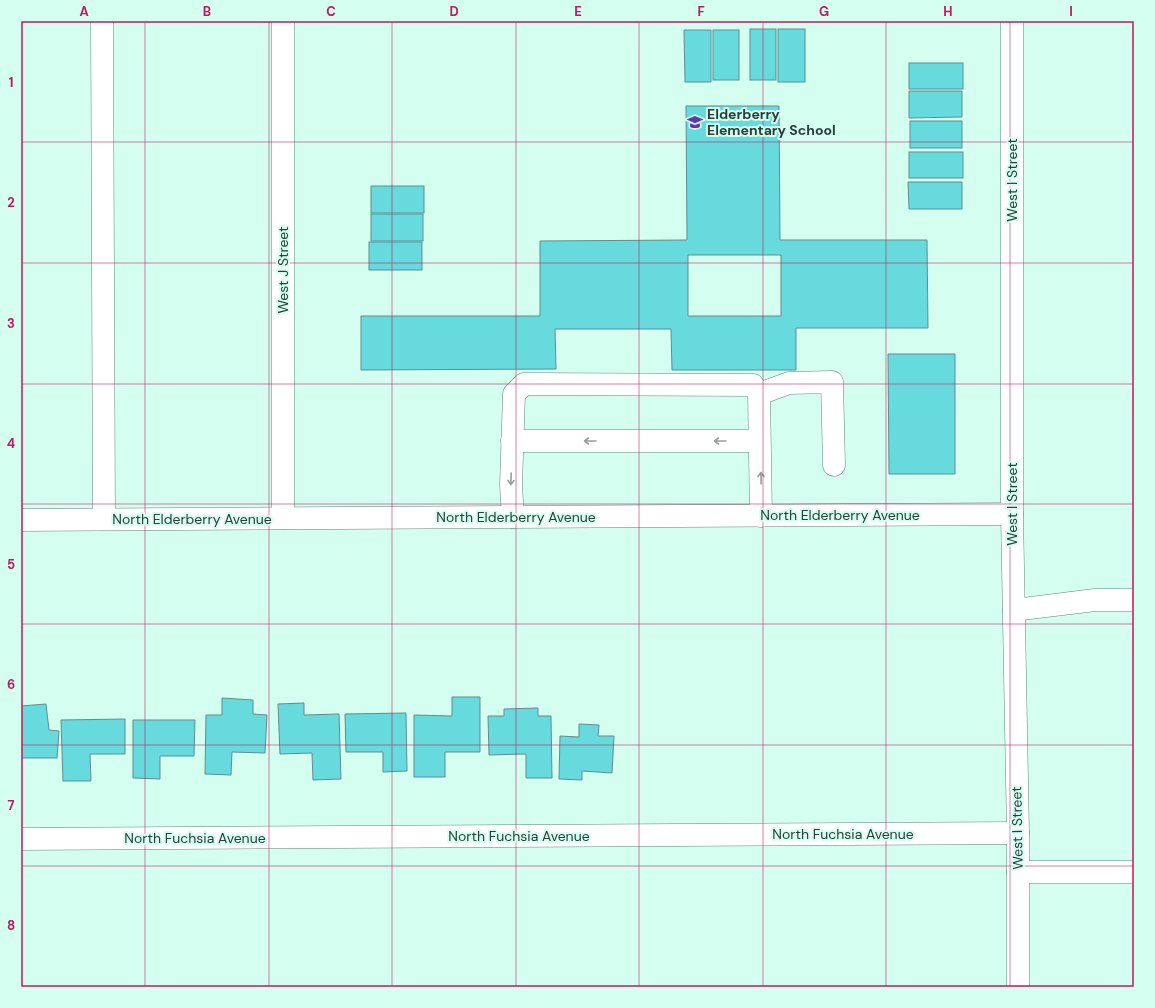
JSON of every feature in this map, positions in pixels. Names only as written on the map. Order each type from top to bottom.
[{"type":"street","points":[[102,21],[104,520]]},
{"type":"street","name":"West J Street","points":[[283,21],[283,518]]},
{"type":"street","name":"West I Street","points":[[1012,21],[1012,514],[1018,833],[1018,987]]},
{"type":"street","points":[[759,394],[789,383],[832,382],[834,465]]},
{"type":"street","points":[[513,517],[511,485],[514,394],[524,384],[752,385],[759,394],[761,516]]},
{"type":"street","points":[[512,441],[759,441]]},
{"type":"street","name":"North Elderberry Avenue","points":[[21,520],[1012,514]]},
{"type":"street","points":[[1014,610],[1095,600],[1134,600]]},
{"type":"street","name":"North Fuchsia Avenue","points":[[21,839],[1018,833]]},
{"type":"street","points":[[1018,872],[1134,872]]},
{"type":"building","points":[[750,29],[776,29],[776,80],[750,80]]},
{"type":"building","points":[[778,29],[805,29],[805,82],[778,82]]},
{"type":"building","points":[[684,30],[711,30],[711,82],[685,82]]},
{"type":"building","points":[[713,30],[739,30],[739,80],[713,80]]},
{"type":"building","points":[[909,63],[963,63],[963,89],[909,89]]},
{"type":"building","points":[[909,91],[962,91],[962,117],[909,118]]},
{"type":"building","points":[[686,106],[779,106],[780,240],[927,240],[928,328],[796,328],[796,370],[672,370],[671,329],[555,329],[556,369],[361,370],[361,316],[540,316],[540,241],[687,240]],"holes":[[[688,255],[781,255],[781,316],[688,316]]]},
{"type":"building","points":[[910,121],[962,121],[962,148],[910,148]]},
{"type":"building","points":[[909,152],[963,152],[963,178],[909,178]]},
{"type":"building","points":[[908,182],[962,182],[962,209],[909,209]]},
{"type":"building","points":[[371,186],[424,186],[424,213],[371,213]]},
{"type":"building","points":[[371,214],[423,214],[423,241],[371,241]]},
{"type":"building","points":[[369,242],[422,242],[422,270],[369,270]]},
{"type":"building","points":[[888,354],[955,354],[955,474],[889,474]]},
{"type":"building","points":[[452,697],[480,697],[480,752],[445,752],[445,777],[414,777],[414,715],[452,716]]},
{"type":"building","points":[[222,698],[253,700],[253,714],[267,715],[265,753],[232,752],[231,775],[205,774],[206,715],[222,715]]},
{"type":"building","points":[[304,703],[304,715],[339,714],[341,779],[313,780],[312,753],[280,754],[278,704]]},
{"type":"building","points":[[46,704],[49,730],[59,731],[57,758],[21,758],[21,706]]},
{"type":"building","points":[[538,708],[538,716],[551,716],[552,778],[526,778],[526,754],[489,755],[488,716],[504,716],[504,709]]},
{"type":"building","points":[[406,713],[407,771],[383,772],[383,752],[346,752],[345,714]]},
{"type":"building","points":[[125,719],[125,754],[90,754],[91,781],[63,781],[61,720]]},
{"type":"building","points":[[133,720],[195,720],[194,756],[160,756],[160,779],[133,778]]},
{"type":"building","points":[[579,724],[599,725],[598,736],[614,736],[612,773],[582,771],[582,780],[559,779],[560,736],[579,737]]},
{"type":"place","name":"Elderberry Elementary School","points":[[695,122]]}]
